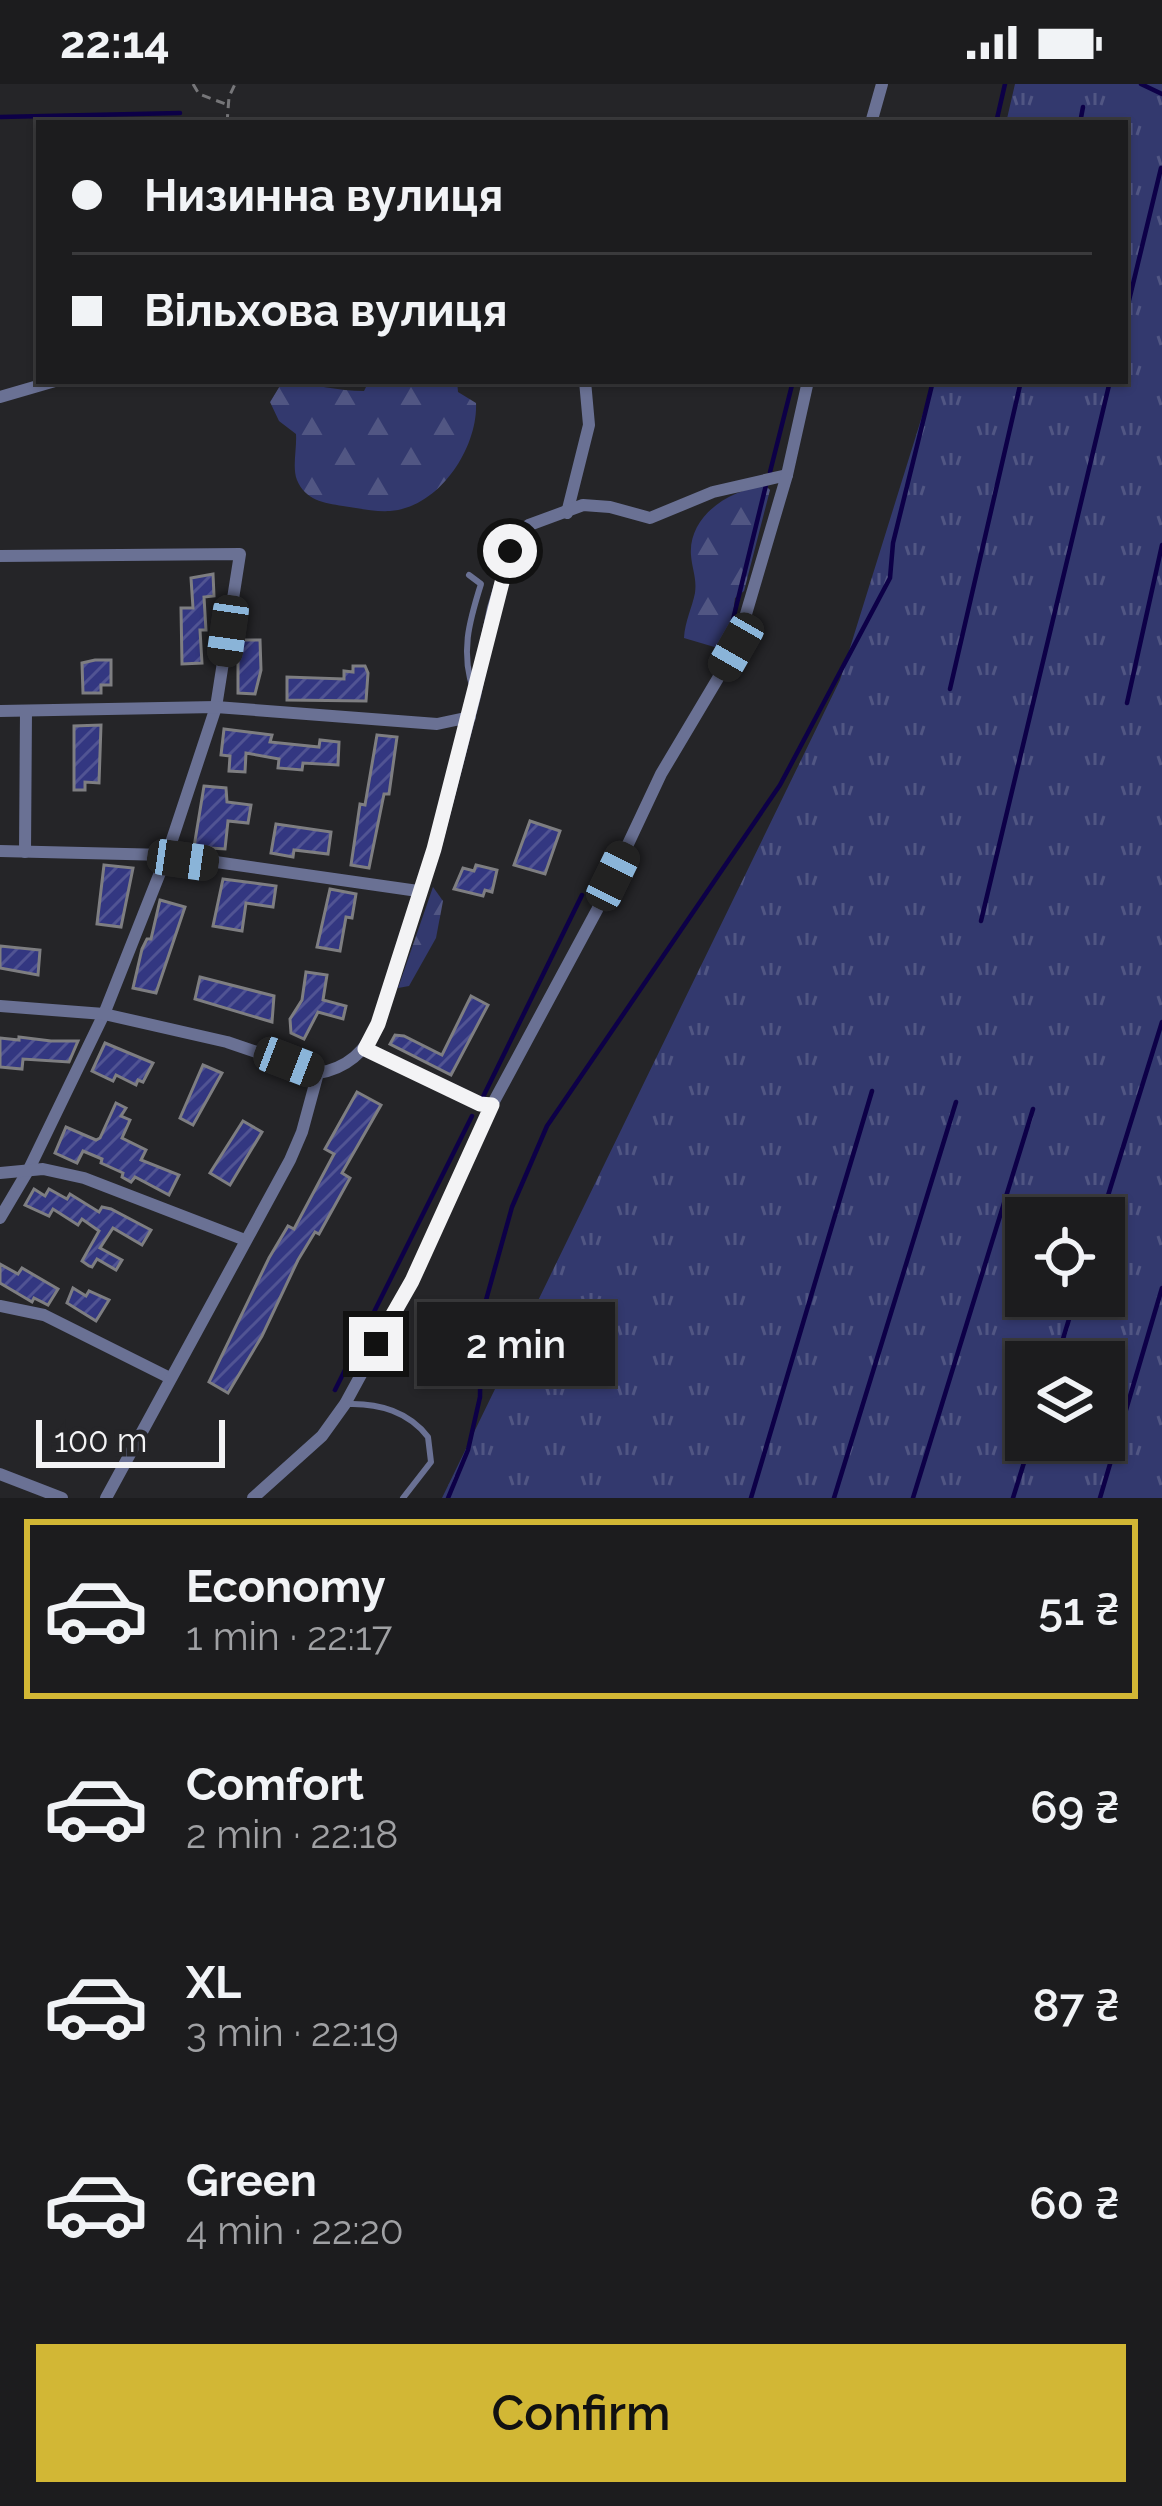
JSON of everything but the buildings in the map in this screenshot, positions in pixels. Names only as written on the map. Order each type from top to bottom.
[{"type":"street","points":[[872,120],[882,84]]},
{"type":"street","points":[[0,397],[45,384]]},
{"type":"street","points":[[567,513],[589,424],[585,384]]},
{"type":"street","points":[[253,1498],[322,1436],[345,1404],[412,1281],[492,1105],[597,910],[661,774],[736,647],[787,475],[807,384]]},
{"type":"street","points":[[0,1006],[104,1014],[227,1042],[318,1073],[332,1071],[365,1049],[378,1024],[434,849],[493,608],[516,534],[583,506],[610,507],[650,518],[713,492],[787,475]]},
{"type":"street","points":[[0,556],[240,554],[216,707],[167,855],[104,1014],[0,1218]]},
{"type":"street","points":[[0,711],[216,707],[437,724],[470,717]]},
{"type":"street","points":[[25,852],[26,711]]},
{"type":"street","points":[[0,851],[167,855],[418,891]]},
{"type":"street","points":[[106,1498],[302,1132],[318,1073]]},
{"type":"street","points":[[0,1172],[28,1169],[84,1178],[245,1240]]},
{"type":"street","points":[[0,1306],[44,1315],[170,1378]]},
{"type":"street","points":[[0,1474],[62,1498]]},
{"type":"lane","points":[[469,574],[481,584],[465,655],[475,696]]},
{"type":"lane","points":[[365,1049],[480,1104],[492,1105]]},
{"type":"lane","points":[[345,1404],[379,1406],[407,1417],[428,1437],[431,1462],[403,1498]]},
{"type":"path","points":[[193,84],[199,94],[228,104]]},
{"type":"path","points":[[227,120],[236,84]]},
{"type":"green space","points":[[1015,84],[1162,84],[1162,1498],[442,1498],[840,680],[932,384],[1128,384],[1128,120],[1007,120]]},
{"type":"green space","points":[[281,384],[364,391],[368,384],[457,384],[458,392],[476,403],[470,438],[452,473],[408,507],[372,510],[310,496],[296,475],[296,434],[279,421],[270,402]]},
{"type":"green space","points":[[766,486],[770,490],[744,591],[735,598],[728,651],[684,638],[695,593],[691,555],[697,528],[726,498]]},
{"type":"green space","points":[[433,887],[443,901],[436,938],[409,986],[398,988]]},
{"type":"waterway","points":[[997,120],[1005,84]]},
{"type":"waterway","points":[[1141,84],[1162,94]]},
{"type":"waterway","points":[[1081,120],[1083,107]]},
{"type":"waterway","points":[[0,117],[180,113]]},
{"type":"waterway","points":[[1128,305],[1161,168]]},
{"type":"waterway","points":[[770,472],[792,384]]},
{"type":"waterway","points":[[448,1498],[468,1450],[480,1397],[481,1318],[512,1207],[547,1126],[780,785],[890,578],[893,543],[932,384]]},
{"type":"waterway","points":[[950,689],[1020,384]]},
{"type":"waterway","points":[[981,921],[1109,384]]},
{"type":"waterway","points":[[727,644],[766,485]]},
{"type":"waterway","points":[[1127,703],[1162,545]]},
{"type":"waterway","points":[[482,1099],[582,895]]},
{"type":"waterway","points":[[1108,1197],[1162,1022]]},
{"type":"waterway","points":[[751,1498],[872,1091]]},
{"type":"waterway","points":[[834,1498],[956,1102]]},
{"type":"waterway","points":[[913,1498],[1033,1109]]},
{"type":"waterway","points":[[335,1390],[472,1116]]},
{"type":"waterway","points":[[1100,1498],[1162,1288]]},
{"type":"waterway","points":[[1062,1341],[1070,1317]]},
{"type":"waterway","points":[[1013,1498],[1024,1461]]},
{"type":"route","points":[[376,1344],[412,1281],[492,1105],[480,1104],[365,1049],[378,1024],[434,849],[510,551]]}]
